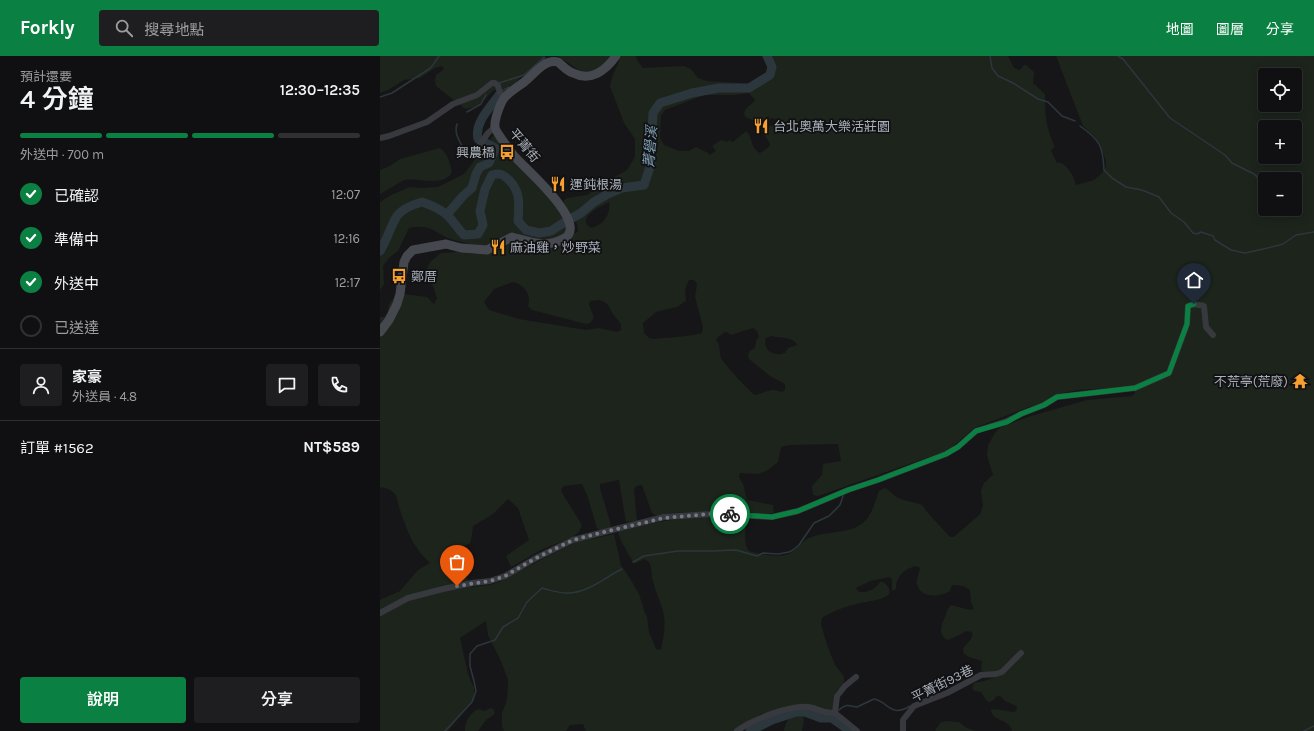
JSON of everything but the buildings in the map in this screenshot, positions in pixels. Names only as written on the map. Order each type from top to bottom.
[{"type":"street","points":[[380,138],[426,122],[453,104],[477,95],[492,83],[495,83],[498,86],[500,93],[504,96],[529,79],[546,63],[554,61],[558,62],[574,74],[588,76],[602,71],[616,56]]},
{"type":"street","name":"平菁街","points":[[380,332],[389,320],[397,304],[400,294],[404,262],[413,250],[446,244],[461,248],[487,250],[512,237],[543,245],[566,237],[570,232],[571,226],[567,216],[558,202],[515,158],[491,130],[504,96]]},
{"type":"street","points":[[475,152],[491,130]]},
{"type":"street","points":[[380,613],[408,598],[443,589],[490,581],[505,576],[573,540],[604,532],[664,518],[710,514],[772,517],[798,511],[848,490],[946,454],[958,447],[976,431],[1007,422],[1021,414],[1044,405],[1057,397],[1135,388],[1169,373],[1187,324],[1188,306],[1190,305],[1194,304],[1204,306],[1206,327],[1213,335]]},
{"type":"street","name":"平菁街93巷","points":[[903,731],[903,720],[914,706],[947,693],[981,675],[1002,672],[1021,653]]},
{"type":"street","points":[[835,713],[837,696],[845,686],[856,677]]},
{"type":"street","points":[[737,731],[744,726],[772,713],[808,707],[827,714],[835,713],[857,731]]},
{"type":"shaded area","points":[[380,56],[544,56],[515,83],[500,91],[494,90],[478,105],[465,109],[436,86],[436,75],[444,69],[442,66],[435,68],[420,78],[404,80],[380,93]]},
{"type":"shaded area","points":[[558,56],[615,56],[601,70],[583,73]]},
{"type":"shaded area","points":[[621,56],[636,56],[643,68],[684,66],[691,69],[698,78],[707,81],[739,83],[751,86],[772,76],[774,71],[769,56],[1008,56],[1014,68],[1020,70],[1024,65],[1026,65],[1034,72],[1033,83],[1045,94],[1047,122],[1055,147],[1051,150],[1057,163],[1060,162],[1070,172],[1076,185],[1094,180],[1106,167],[1106,161],[1100,145],[1094,136],[1083,126],[1056,56],[1314,56],[1314,731],[1012,731],[1008,724],[994,717],[991,710],[994,709],[1014,712],[1017,710],[1016,706],[1005,701],[1000,696],[995,697],[995,699],[989,702],[981,692],[974,691],[972,688],[974,683],[993,678],[993,676],[982,673],[982,661],[964,654],[963,649],[971,639],[972,632],[966,631],[947,640],[941,632],[942,623],[951,605],[970,610],[974,609],[971,602],[970,590],[962,586],[952,585],[950,591],[941,595],[926,594],[919,589],[917,584],[920,568],[911,567],[900,576],[896,584],[896,589],[894,590],[892,590],[892,580],[890,577],[870,581],[856,588],[859,592],[865,592],[874,589],[880,582],[883,582],[889,590],[886,597],[843,608],[822,618],[821,624],[828,647],[837,668],[843,675],[844,679],[842,685],[835,694],[834,708],[832,711],[812,706],[761,714],[734,731],[586,731],[583,724],[570,725],[566,731],[504,731],[502,726],[502,713],[507,700],[508,680],[501,661],[488,635],[486,621],[460,638],[468,674],[474,688],[474,700],[448,731],[380,731],[380,600],[400,591],[418,570],[430,563],[411,539],[395,495],[386,488],[380,487],[380,317],[384,317],[388,313],[389,304],[394,298],[404,294],[427,297],[434,304],[437,298],[427,269],[430,262],[441,253],[479,253],[479,247],[448,238],[429,228],[409,228],[398,251],[389,258],[383,266],[384,284],[380,290],[380,202],[391,195],[410,187],[438,187],[464,174],[494,135],[547,192],[573,233],[576,233],[578,231],[577,224],[564,203],[564,200],[567,198],[587,195],[627,170],[635,157],[635,139],[624,123],[610,86]],"holes":[[[749,93],[755,100],[744,113],[747,118],[765,121],[773,118],[779,118],[780,123],[767,127],[767,130],[762,130],[770,144],[769,147],[760,153],[757,151],[746,131],[733,142],[729,140],[728,142],[721,140],[712,146],[716,151],[710,155],[696,147],[689,151],[679,151],[664,145],[660,138],[661,116],[665,110],[704,95],[735,95]],[[609,202],[609,211],[605,219],[595,227],[591,228],[587,224],[586,220],[588,216],[596,209]],[[689,280],[694,280],[697,284],[695,297],[703,327],[702,333],[687,336],[654,339],[649,338],[644,333],[643,323],[656,312],[677,307],[686,301],[685,289]],[[513,282],[517,283],[521,285],[528,294],[528,306],[532,310],[586,324],[590,323],[594,318],[589,304],[590,301],[603,301],[608,305],[621,324],[621,330],[617,332],[599,328],[586,330],[519,319],[489,310],[484,302],[494,289]],[[753,328],[757,331],[759,336],[756,341],[755,348],[748,354],[749,359],[770,376],[785,384],[785,390],[782,392],[771,390],[755,395],[748,389],[721,358],[718,342],[716,340],[727,332],[731,335]],[[771,336],[790,339],[796,342],[797,345],[788,348],[785,353],[777,354],[770,352],[767,349],[765,342],[766,338]],[[1111,388],[1134,390],[1135,393],[1132,396],[1087,400],[1031,416],[1001,427],[995,433],[988,445],[987,456],[993,475],[984,483],[981,491],[983,506],[980,514],[954,537],[950,537],[922,505],[898,498],[885,488],[879,491],[871,512],[866,520],[857,527],[814,536],[804,541],[792,552],[781,556],[749,551],[745,539],[746,518],[730,516],[698,516],[619,531],[618,533],[621,541],[634,564],[644,559],[650,565],[652,578],[664,616],[664,635],[661,649],[659,650],[656,649],[649,632],[647,616],[639,594],[621,565],[614,534],[577,542],[499,582],[490,585],[471,587],[455,551],[470,543],[473,526],[493,514],[508,499],[518,508],[529,540],[506,556],[511,567],[543,549],[573,537],[579,532],[582,525],[561,491],[563,486],[582,484],[597,528],[600,530],[610,528],[611,525],[600,484],[619,480],[626,522],[637,521],[634,490],[636,486],[642,485],[652,513],[659,516],[671,513],[731,511],[768,514],[774,513],[773,505],[747,500],[743,484],[739,477],[740,473],[758,474],[768,470],[778,462],[781,447],[789,445],[838,444],[841,461],[823,464],[822,475],[812,486],[813,495],[818,496],[949,450],[974,428],[1045,402],[1058,394],[1079,390]]]},
{"type":"shaded area","points":[[440,148],[447,156],[452,172],[448,177],[437,181],[405,180],[380,194],[380,170],[390,166],[400,159]]},
{"type":"shaded area","points":[[491,708],[494,710],[495,714],[486,720],[478,731],[465,731],[467,721],[472,713],[478,709],[484,711]]},
{"type":"shaded area","points":[[796,715],[803,716],[804,720],[802,731],[784,731],[787,721]]},
{"type":"shaded area","points":[[945,721],[959,722],[965,727],[975,731],[935,731],[940,723]]},
{"type":"waterway","points":[[380,97],[392,93],[429,69],[439,56]]},
{"type":"waterway","name":"菁礐溪","points":[[380,251],[399,213],[412,205],[422,202],[445,214],[464,235],[478,234],[483,225],[480,211],[485,189],[492,175],[503,175],[509,180],[516,189],[519,210],[518,221],[526,230],[539,233],[551,231],[581,213],[594,202],[606,195],[622,188],[644,185],[651,164],[650,147],[653,113],[660,103],[692,93],[719,88],[749,88],[770,75],[772,67],[767,56]]},
{"type":"waterway","points":[[990,56],[992,68],[998,76],[1013,83],[1038,99],[1048,102],[1062,116],[1075,121]]},
{"type":"waterway","points":[[1118,56],[1123,59],[1170,118],[1225,155],[1232,163],[1254,174],[1258,178]]},
{"type":"waterway","points":[[500,84],[499,83],[524,75],[544,57]]},
{"type":"waterway","points":[[542,61],[545,58]]},
{"type":"waterway","points":[[502,91],[509,87]]},
{"type":"waterway","points":[[467,112],[481,104],[486,95]]},
{"type":"waterway","points":[[447,215],[472,188],[476,174],[480,167],[489,163],[494,152],[495,148],[478,139],[477,133],[481,121],[499,95]]},
{"type":"waterway","points":[[457,124],[457,136],[466,155]]},
{"type":"waterway","points":[[1080,126],[1092,135],[1099,144],[1103,155],[1104,170],[1112,178],[1126,187],[1142,190],[1159,197],[1171,213],[1184,222],[1193,233],[1197,234],[1201,232],[1213,236],[1215,240],[1231,250],[1245,253],[1283,244],[1296,235],[1314,232]]},
{"type":"waterway","points":[[633,562],[644,556],[678,551],[736,550],[757,556],[763,553],[778,554],[789,552],[799,545],[814,523],[829,516],[840,505],[843,496]]},
{"type":"waterway","name":"菁礐溪","points":[[445,731],[472,702],[476,691],[470,666],[470,654],[477,646],[495,640],[503,627],[518,618],[527,602],[542,588],[566,593],[574,593],[588,588],[622,569]]},
{"type":"waterway","points":[[839,710],[846,706],[857,707],[874,699],[894,710],[903,709],[910,706]]},
{"type":"waterway","points":[[750,731],[772,720],[796,712],[805,712],[821,718],[832,718],[850,731]]},
{"type":"waterway","points":[[1304,731],[1314,726]]},
{"type":"way so far","points":[[457,586],[490,581],[505,576],[556,547],[573,540],[657,519],[710,514],[730,514]]},
{"type":"place","name":"台北奧萬大樂活莊園","points":[[761,126]]},
{"type":"place","name":"興農橋","points":[[507,152]]},
{"type":"place","name":"運鈍根湯","points":[[558,184]]},
{"type":"place","name":"麻油雞，炒野菜","points":[[498,247]]},
{"type":"place","name":"鄭厝","points":[[399,276]]},
{"type":"place","name":"不荒亭(荒廢)","points":[[1300,381]]},
{"type":"route","points":[[730,514],[772,517],[798,511],[863,484],[878,480],[946,454],[958,447],[976,431],[1007,422],[1021,414],[1044,405],[1057,397],[1135,388],[1169,373],[1187,324],[1188,306],[1194,304]]}]
